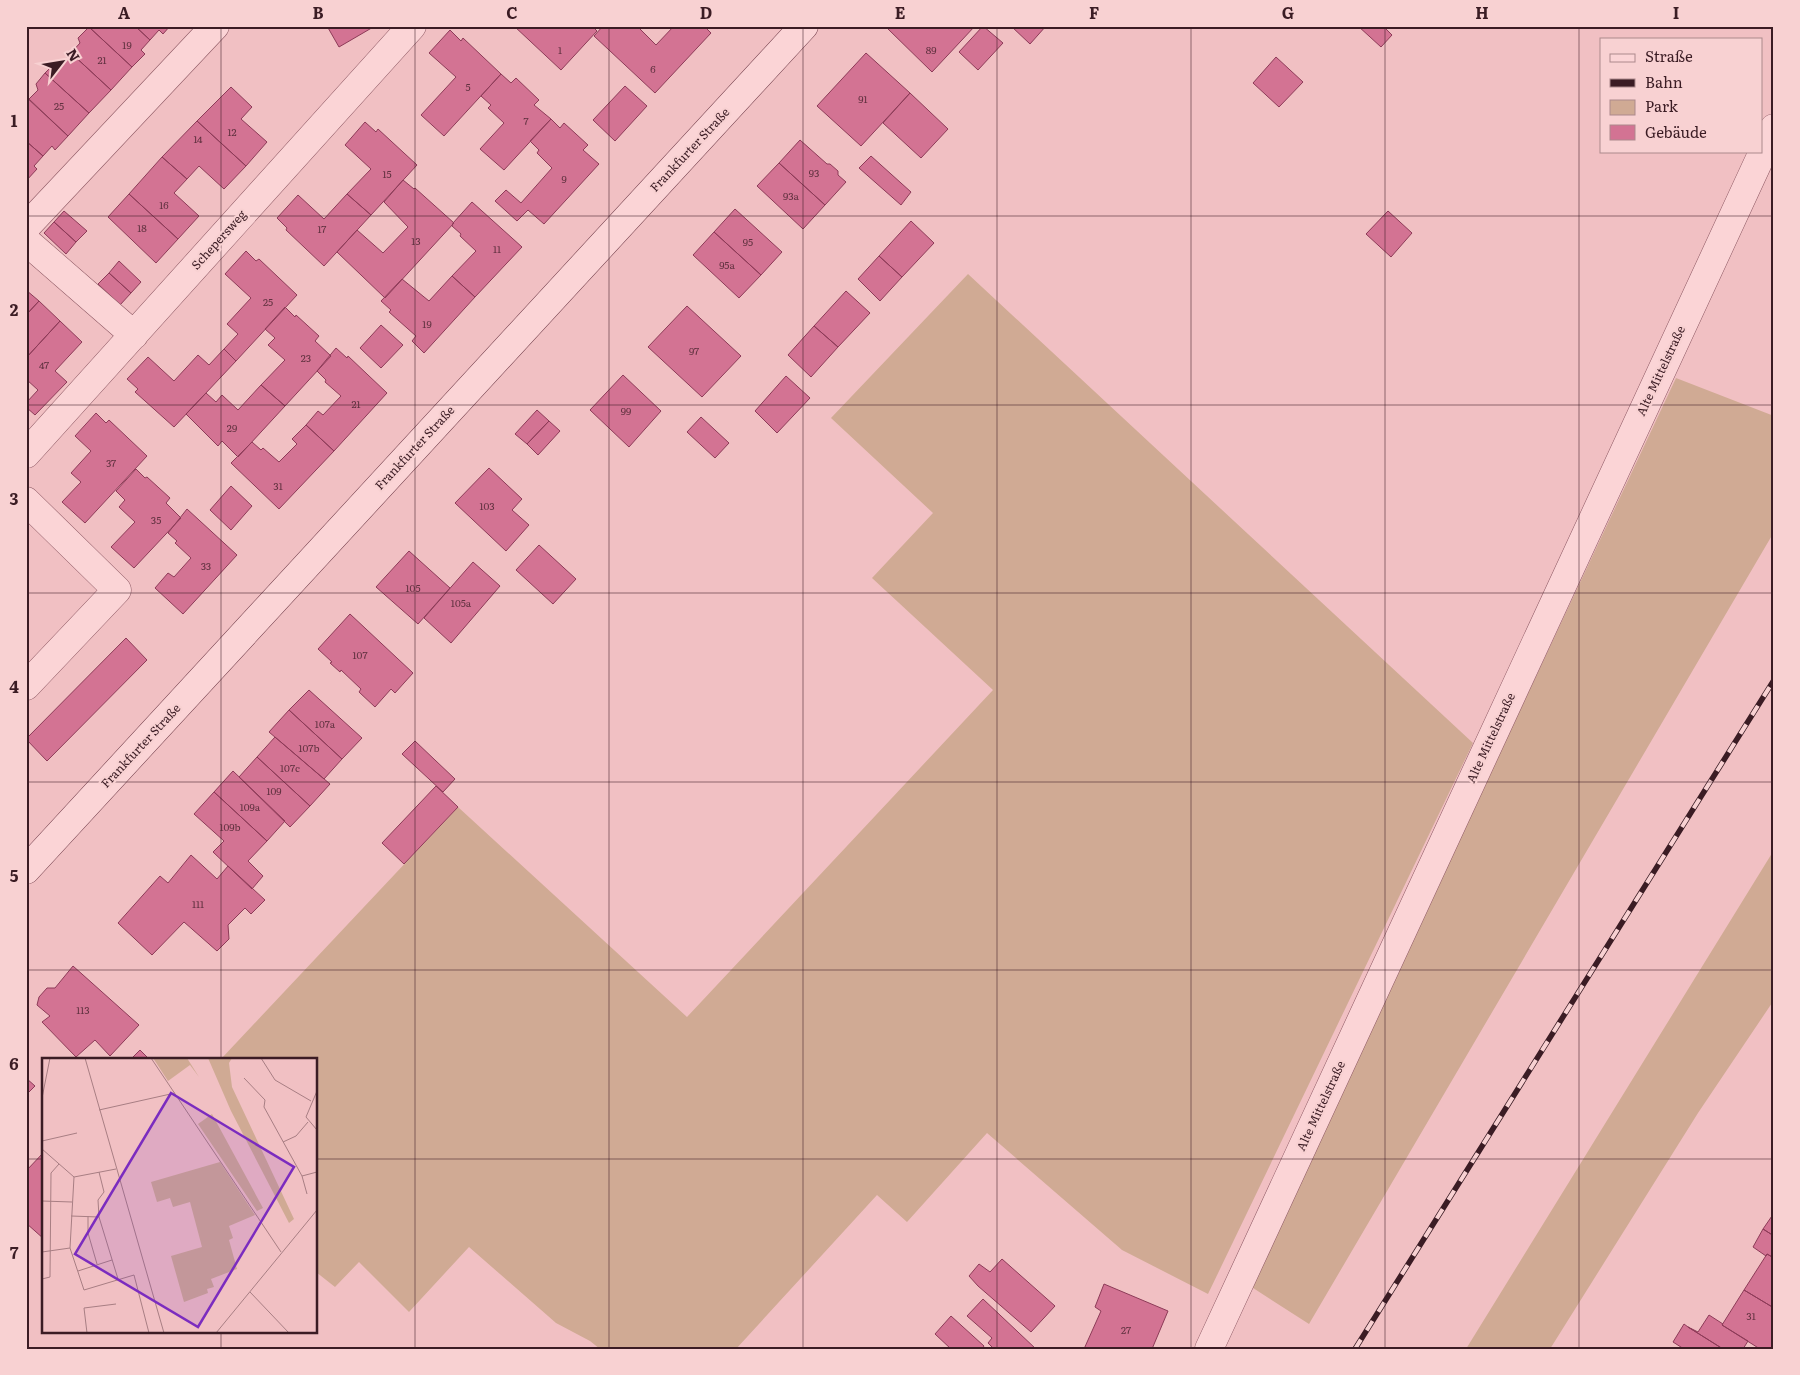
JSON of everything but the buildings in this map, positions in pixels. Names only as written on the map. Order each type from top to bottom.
[{"type":"street","points":[[26,227],[215,26]]},
{"type":"street","name":"Schepersweg","points":[[26,454],[412,26]]},
{"type":"street","name":"Frankfurter Straße","points":[[26,870],[804,26]]},
{"type":"street","name":"Alte Mittelstraße","points":[[1209,1349],[1774,128]]},
{"type":"street","points":[[26,241],[134,335]]},
{"type":"street","points":[[26,501],[118,590],[26,686]]},
{"type":"green space","points":[[968,274],[1473,743],[1208,1294],[1122,1250],[987,1133],[907,1222],[877,1195],[736,1349],[600,1349],[590,1341],[556,1323],[469,1247],[409,1312],[359,1262],[335,1287],[318,1274],[318,1058],[222,1058],[458,807],[687,1017],[993,690],[872,578],[933,513],[831,418]]},
{"type":"green space","points":[[1676,378],[1774,416],[1774,532],[1309,1324],[1250,1286]]},
{"type":"green space","points":[[1774,850],[1774,1000],[1698,1113],[1550,1349],[1466,1349]]},
{"type":"railway","points":[[1355,1349],[1774,680]]}]
